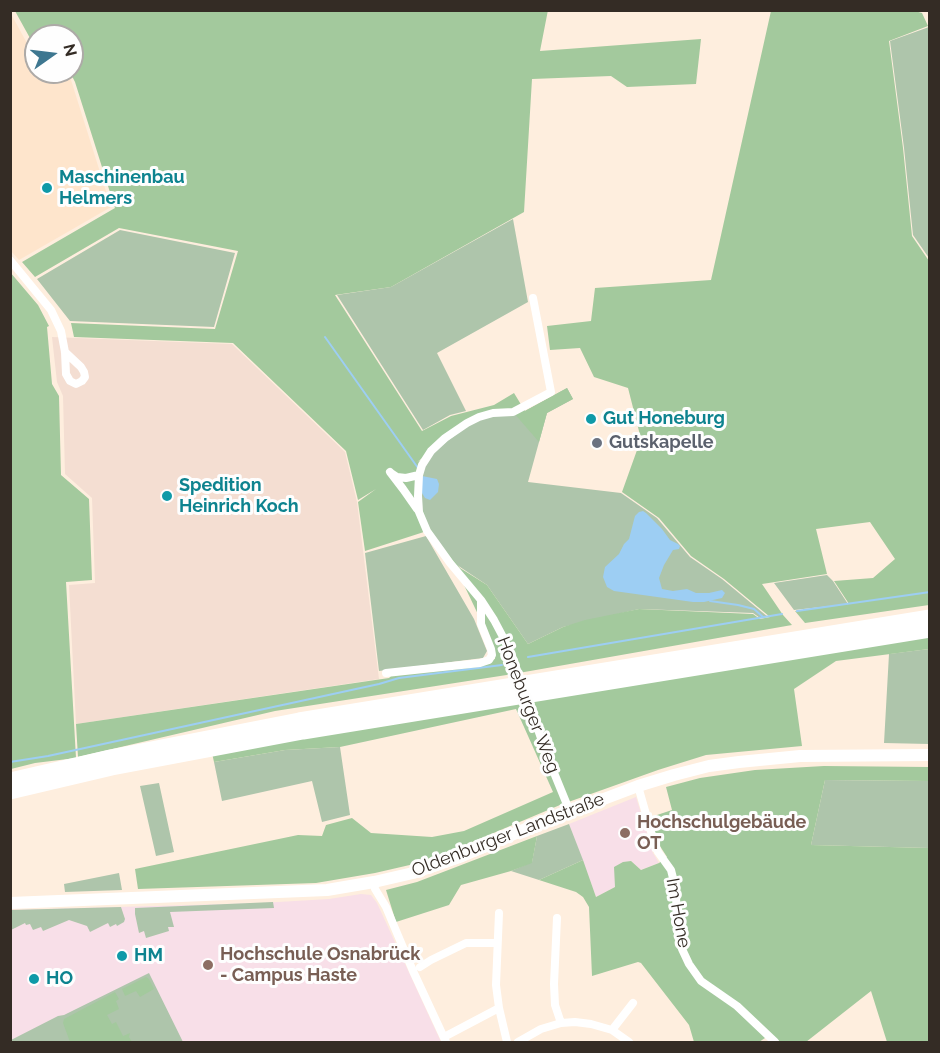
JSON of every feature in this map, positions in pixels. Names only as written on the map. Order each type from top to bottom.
[{"type":"highway","points":[[10,792],[112,768],[816,642],[930,617]]},
{"type":"highway","points":[[816,642],[930,630]]},
{"type":"highway","points":[[10,780],[110,757],[299,720],[798,645]]},
{"type":"street","points":[[10,260],[51,310],[60,330],[65,352]]},
{"type":"street","points":[[420,473],[426,457],[437,444],[467,423],[486,415],[513,412],[552,392],[533,297]]},
{"type":"street","name":"Honeburger Weg","points":[[419,512],[420,473],[406,478],[397,477],[390,472],[419,512],[427,531],[441,551],[481,600],[494,620],[512,656],[548,758],[570,812]]},
{"type":"street","name":"Honeburger Weg","points":[[386,673],[480,663],[489,660],[492,655],[481,624],[481,600]]},
{"type":"street","name":"Oldenburger Landstraße","points":[[10,903],[327,890],[413,873],[462,856],[638,786],[709,766],[826,755],[930,755]]},
{"type":"street","name":"Im Hone","points":[[638,786],[654,842],[674,878],[678,929],[682,949],[689,964],[701,981],[737,1006],[775,1042]]},
{"type":"street","points":[[374,882],[375,889],[386,907],[445,1040],[499,1008]]},
{"type":"street","points":[[499,913],[496,985],[507,1042]]},
{"type":"street","points":[[557,918],[554,984],[555,1005],[561,1023]]},
{"type":"street","points":[[420,967],[466,943],[497,943]]},
{"type":"street","points":[[612,1030],[633,1002]]},
{"type":"street","points":[[518,1042],[541,1029],[574,1022],[612,1030],[629,1042]]},
{"type":"shaded area","points":[[10,12],[24,38],[24,84],[72,84],[111,207],[19,260],[10,250]]},
{"type":"shaded area","points":[[52,337],[232,344],[345,452],[357,502],[379,679],[76,724],[69,585],[95,583],[92,498],[65,474],[63,396],[57,382]]},
{"type":"shaded area","points":[[636,797],[653,853],[659,863],[641,870],[631,861],[615,887],[596,897],[569,824]]},
{"type":"shaded area","name":"Hochschule Osnabrück - Campus Haste","points":[[361,894],[371,895],[377,903],[441,1042],[11,1042],[10,910],[261,903],[329,899]]},
{"type":"green space","points":[[548,10],[540,51],[701,39],[696,84],[627,87],[611,76],[532,79],[524,212],[391,287],[335,295],[422,431],[451,416],[494,405],[514,393],[525,411],[567,388],[573,399],[547,413],[539,442],[513,412],[479,417],[417,462],[426,457],[419,475],[422,507],[429,526],[460,568],[487,585],[528,644],[563,627],[585,620],[639,609],[753,614],[760,619],[770,617],[724,579],[691,556],[659,518],[622,492],[641,439],[628,388],[594,377],[580,348],[550,350],[547,326],[591,321],[595,288],[711,280],[771,11],[911,10],[922,13],[928,26],[889,41],[912,236],[929,261],[929,605],[805,623],[795,611],[849,604],[834,581],[873,578],[895,559],[870,522],[816,529],[827,574],[762,584],[792,625],[513,674],[275,711],[78,757],[76,724],[389,678],[395,672],[480,663],[495,659],[495,650],[454,564],[427,531],[365,551],[358,502],[376,489],[358,500],[346,451],[233,343],[74,337],[71,323],[215,329],[238,251],[119,228],[35,277],[22,262],[115,208],[76,84],[84,84],[84,24],[24,24],[24,27],[15,11]]},
{"type":"green space","points":[[930,27],[929,258],[913,235],[890,41]]},
{"type":"green space","points":[[513,219],[528,302],[437,353],[466,411],[450,415],[423,430],[337,295],[391,287]]},
{"type":"green space","points":[[120,230],[235,253],[214,327],[70,321],[37,279]]},
{"type":"green space","points":[[10,272],[38,305],[49,326],[47,327],[52,384],[59,396],[61,475],[89,499],[92,580],[66,582],[76,758],[35,763],[11,769]]},
{"type":"green space","points":[[567,388],[573,399],[547,413],[528,482],[621,493],[657,518],[690,557],[722,579],[768,617],[760,618],[753,613],[639,609],[563,627],[528,644],[487,585],[454,563],[427,531],[419,512],[419,475],[426,457],[479,417],[522,407],[525,411]]},
{"type":"green space","points":[[426,536],[474,619],[487,651],[483,658],[379,671],[365,553]]},
{"type":"green space","points":[[827,575],[848,604],[794,610],[774,583]]},
{"type":"green space","points":[[929,636],[929,649],[836,661],[794,689],[802,746],[706,755],[560,805],[414,864],[375,873],[316,883],[138,889],[135,869],[298,835],[322,836],[326,825],[352,818],[371,833],[432,837],[464,831],[553,792],[516,709],[340,747],[285,750],[214,762],[212,753]]},
{"type":"green space","points":[[929,649],[929,744],[884,743],[889,654]]},
{"type":"green space","points":[[340,747],[350,815],[322,822],[312,781],[222,801],[214,762],[285,750]]},
{"type":"green space","points":[[824,766],[929,767],[929,781],[825,780],[811,845],[929,848],[929,1042],[887,1042],[871,991],[806,1042],[780,1042],[771,1034],[759,1042],[694,1042],[689,1025],[641,963],[592,976],[589,907],[583,897],[576,892],[539,880],[583,860],[596,897],[615,887],[614,867],[623,862],[631,861],[641,870],[659,863],[667,857],[658,843],[651,817],[672,810],[666,787],[700,778],[755,770]]},
{"type":"green space","points":[[825,780],[929,781],[929,848],[811,845]]},
{"type":"green space","points":[[159,783],[174,852],[156,856],[140,786]]},
{"type":"green space","points":[[569,824],[583,860],[539,880],[511,871],[532,862],[537,836]]},
{"type":"green space","points":[[537,836],[532,863],[461,885],[449,905],[396,922],[386,890],[417,882]]},
{"type":"green space","points":[[119,873],[122,890],[65,892],[64,884]]},
{"type":"green space","points":[[273,902],[274,908],[170,912],[174,927],[168,927],[169,931],[146,938],[144,931],[139,933],[135,914],[135,908]]},
{"type":"green space","points":[[121,907],[124,922],[110,927],[108,923],[90,932],[87,926],[69,920],[43,931],[41,927],[33,930],[30,924],[25,923],[11,930],[11,910]]},
{"type":"green space","points":[[149,973],[183,1042],[11,1042],[58,1016]]},
{"type":"green space","points":[[146,977],[154,989],[140,997],[136,991],[125,996],[122,989]]},
{"type":"green space","points":[[115,992],[119,999],[116,1001],[119,1009],[107,1015],[112,1024],[116,1022],[123,1036],[130,1033],[129,1037],[132,1042],[70,1042],[63,1023],[64,1019]]},
{"type":"water","points":[[422,476],[437,479],[439,484],[438,492],[430,500],[422,493]]},
{"type":"water","points":[[643,511],[670,540],[680,546],[679,549],[673,550],[664,565],[659,578],[662,589],[673,591],[687,589],[696,593],[722,590],[725,593],[722,598],[693,602],[614,591],[607,587],[603,577],[605,567],[619,554],[629,539],[635,516]]},
{"type":"waterway","points":[[325,337],[418,468]]},
{"type":"waterway","points":[[797,611],[930,592]]},
{"type":"waterway","points":[[710,601],[754,609],[763,617]]},
{"type":"waterway","points":[[528,657],[782,614]]},
{"type":"waterway","points":[[10,762],[48,756],[399,678],[502,665]]},
{"type":"place","name":"Maschinenbau Helmers","points":[[47,188]]},
{"type":"place","name":"Gut Honeburg","points":[[591,419]]},
{"type":"place","name":"Gutskapelle","points":[[597,443]]},
{"type":"place","name":"Spedition Heinrich Koch","points":[[167,496]]},
{"type":"place","name":"Hochschulgebäude OT","points":[[625,833]]},
{"type":"place","name":"HM","points":[[122,956]]},
{"type":"place","name":"Hochschule Osnabrück - Campus Haste","points":[[208,965]]},
{"type":"place","name":"HO","points":[[34,979]]}]
